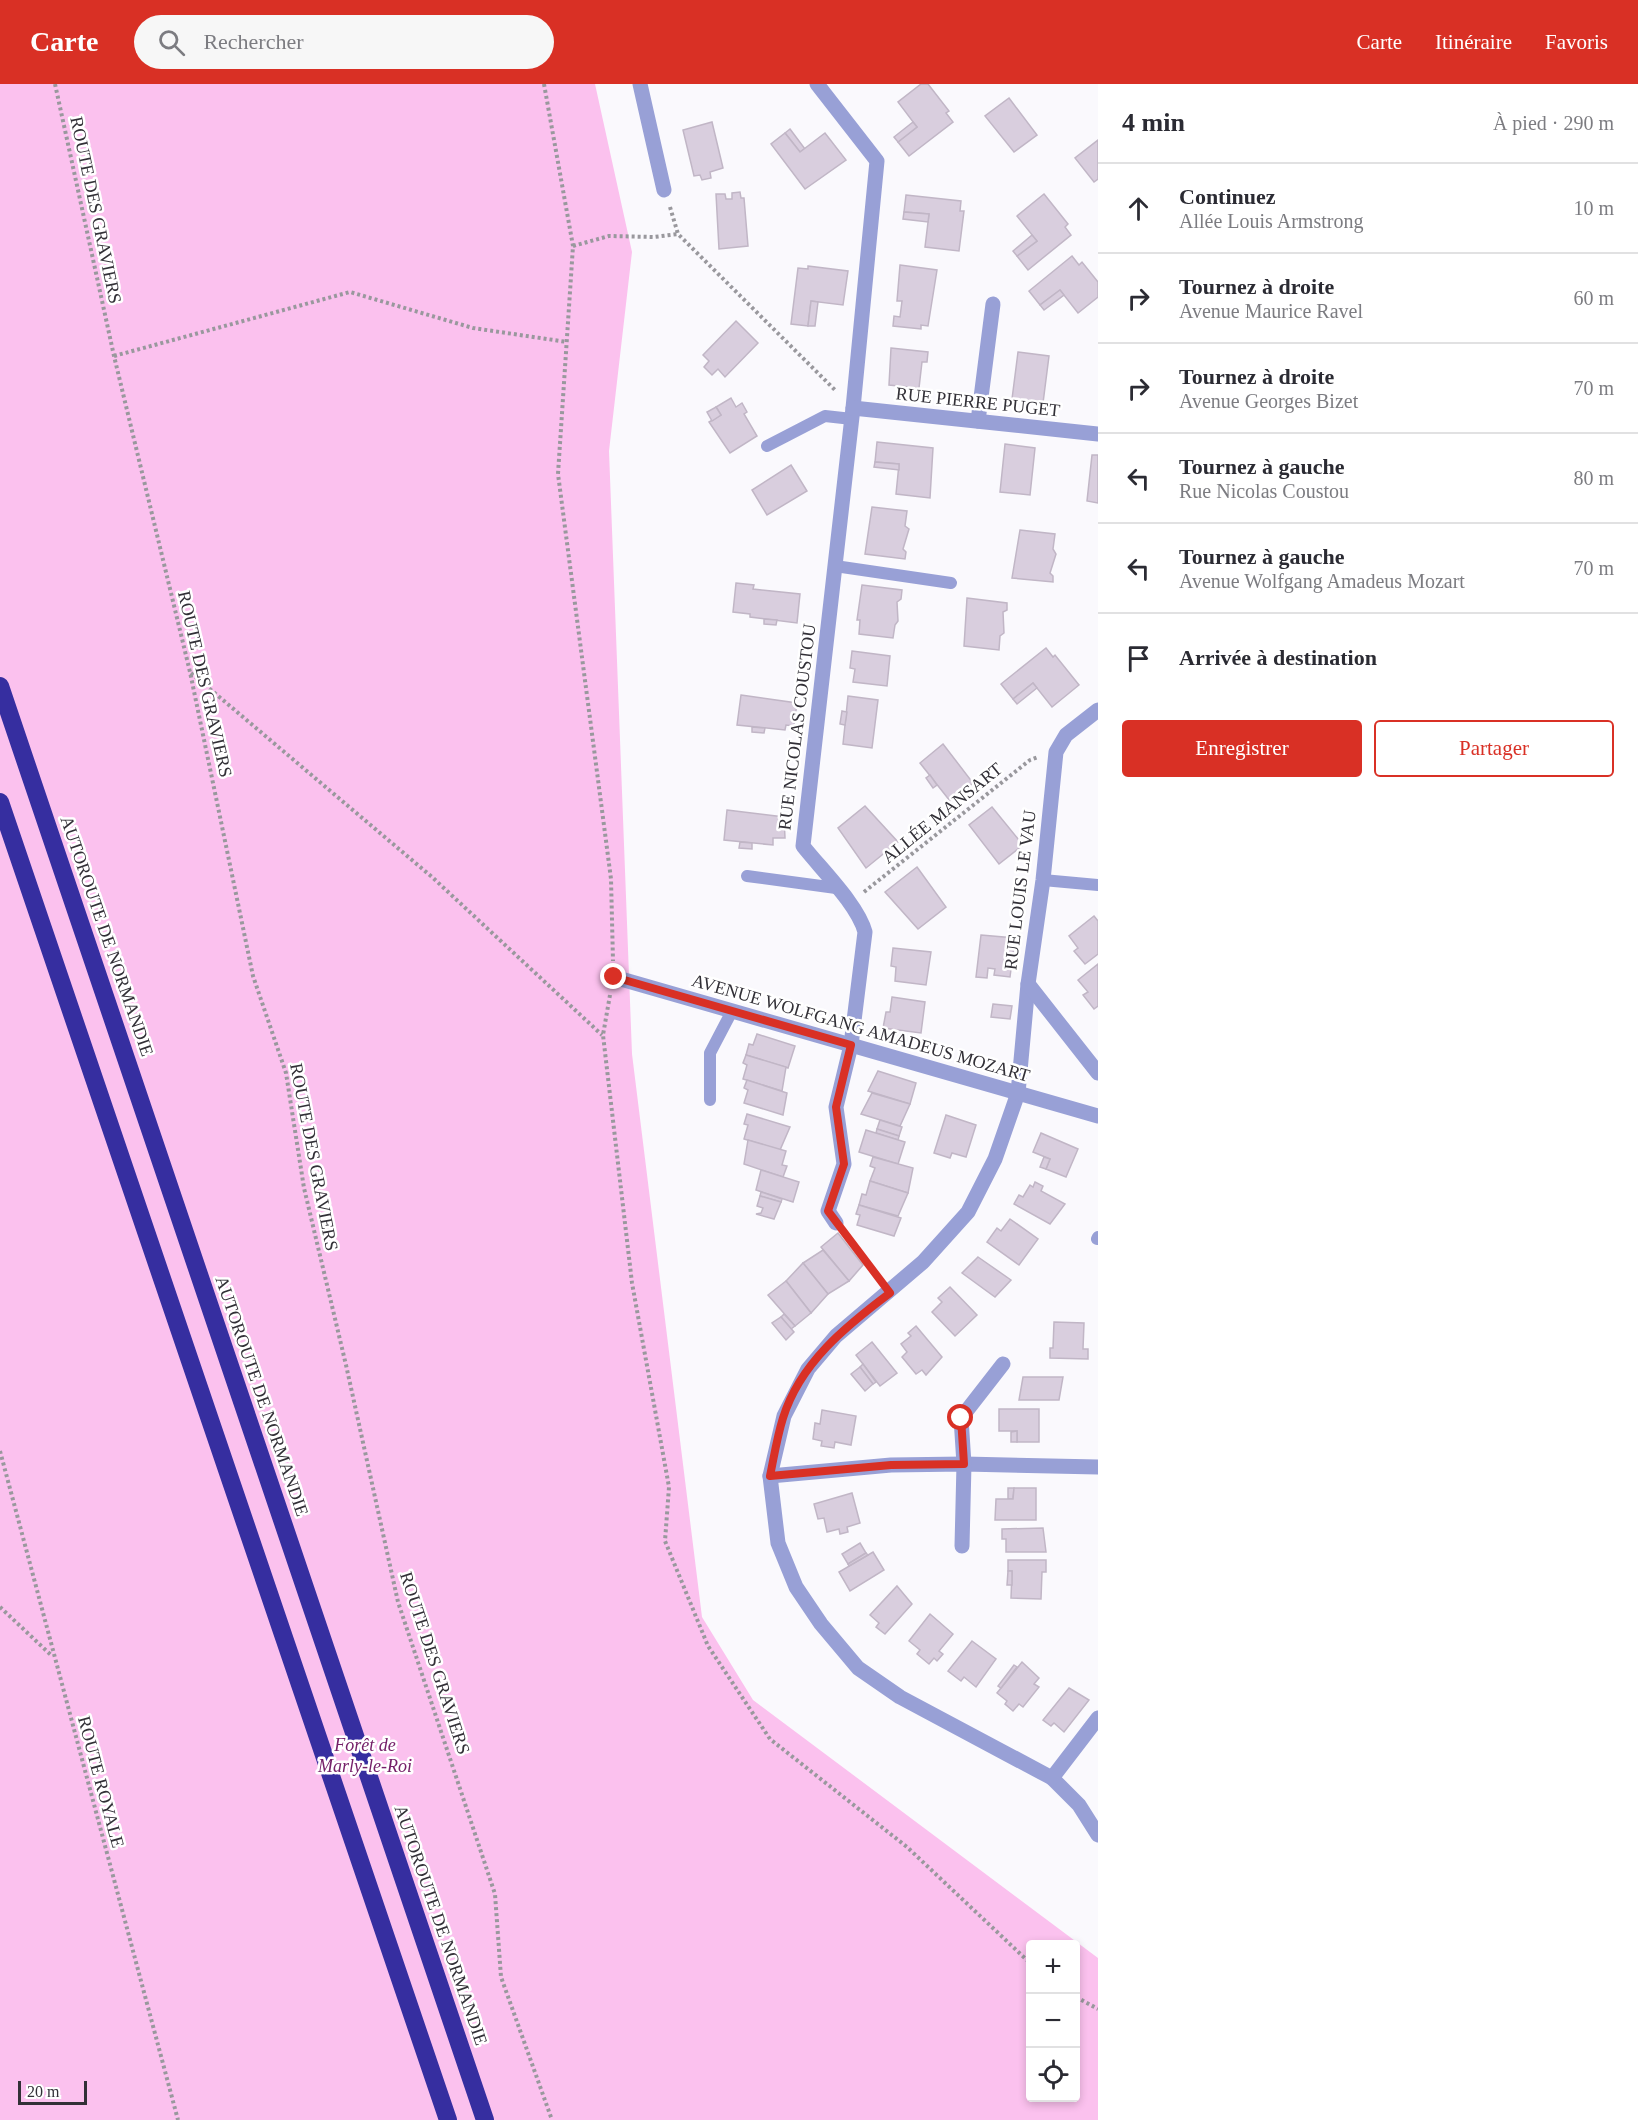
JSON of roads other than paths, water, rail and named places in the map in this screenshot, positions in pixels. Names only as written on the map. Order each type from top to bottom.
[{"type":"highway","name":"AUTOROUTE DE NORMANDIE","points":[[0,686],[485,2120]]},
{"type":"highway","points":[[0,802],[448,2120]]},
{"type":"street","points":[[640,84],[664,189]]},
{"type":"street","name":"RUE NICOLAS COUSTOU","points":[[817,84],[877,161],[853,413],[803,846],[863,923],[865,932],[851,1045],[836,1107],[844,1164],[828,1211],[836,1223]]},
{"type":"street","points":[[978,421],[993,304]]},
{"type":"street","name":"RUE PIERRE PUGET","points":[[853,413],[978,421],[1098,434]]},
{"type":"street","name":"RUE LOUIS LE VAU","points":[[1098,710],[1066,735],[1056,752],[1043,880],[1028,984],[1018,1093],[995,1159],[968,1212],[923,1262],[890,1293],[836,1336],[808,1369],[784,1416],[770,1476],[778,1543],[796,1587],[820,1624],[858,1668],[900,1697],[1052,1778],[1079,1805],[1098,1835]]},
{"type":"street","name":"AVENUE WOLFGANG AMADEUS MOZART","points":[[614,977],[1098,1116]]},
{"type":"street","points":[[1028,984],[1098,1073]]},
{"type":"street","points":[[963,1546],[964,1464],[961,1418],[1004,1364]]},
{"type":"street","points":[[770,1476],[891,1465],[1098,1467]]},
{"type":"street","points":[[1052,1778],[1098,1718]]},
{"type":"lane","points":[[767,446],[825,416],[853,413]]},
{"type":"lane","points":[[836,566],[951,583]]},
{"type":"lane","points":[[747,876],[836,888]]},
{"type":"lane","points":[[1043,880],[1098,885]]},
{"type":"lane","points":[[710,1100],[710,1053],[732,1011]]},
{"type":"park label","name":"Forêt de Marly-le-Roi","points":[[365,1755]]}]
